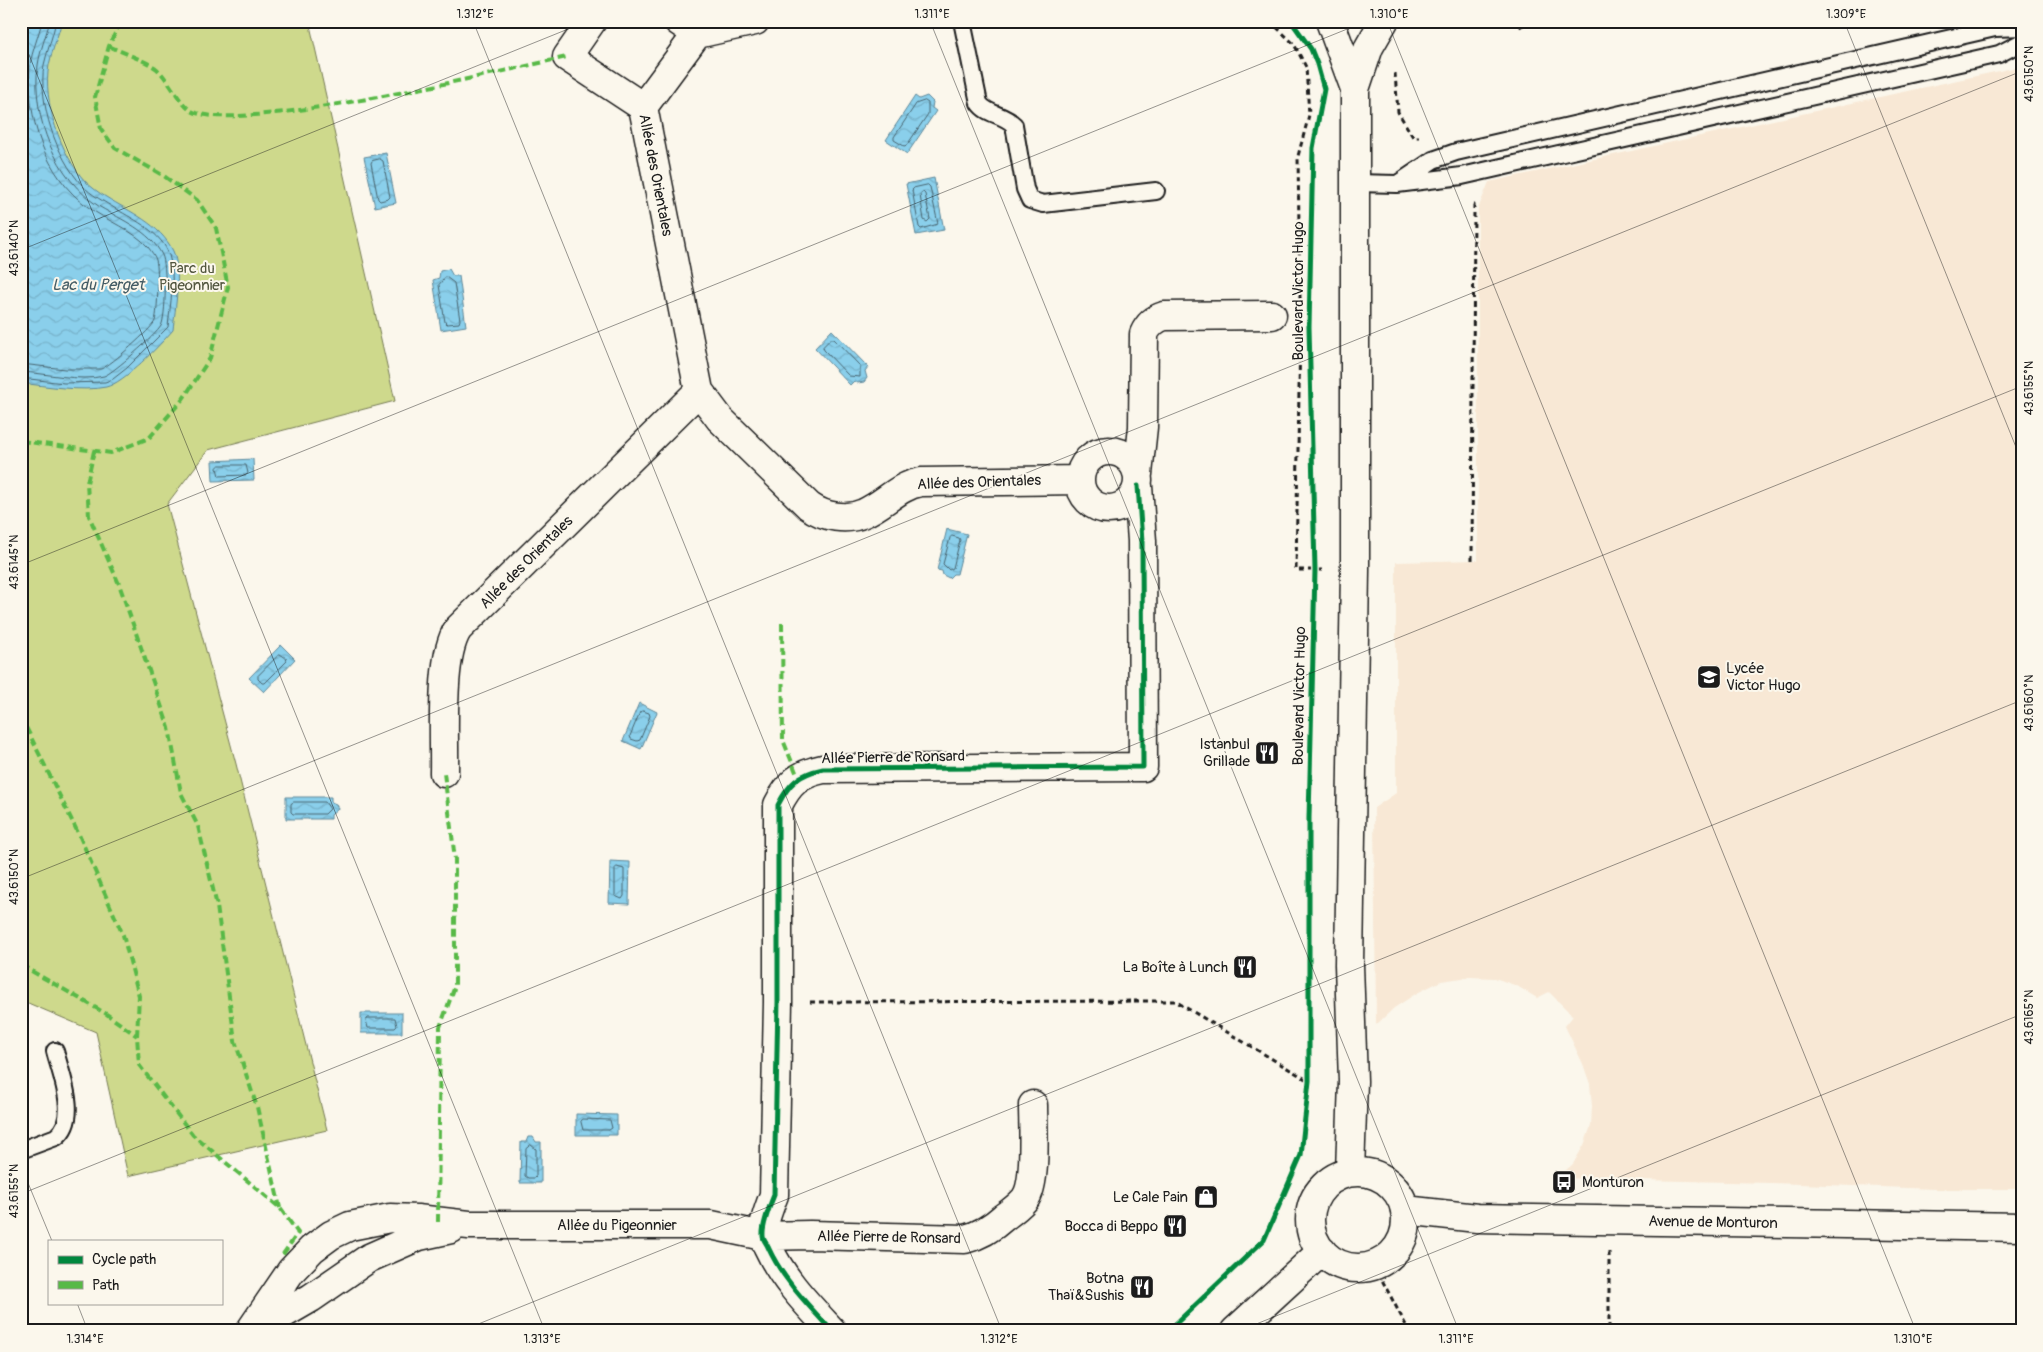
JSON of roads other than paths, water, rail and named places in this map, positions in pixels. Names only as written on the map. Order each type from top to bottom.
[{"type":"street","points":[[592,21],[568,57],[643,107],[688,28],[755,21]]},
{"type":"street","points":[[1330,21],[1355,89]]},
{"type":"street","points":[[1350,1172],[1353,1081],[1349,966],[1355,570],[1355,89],[1369,47],[1384,21]]},
{"type":"street","name":"Allée des Orientales","points":[[643,107],[699,391],[720,419],[809,506],[818,513],[838,517],[864,513],[900,488],[911,483],[1080,480]]},
{"type":"street","name":"Allée Pierre de Ronsard","points":[[1033,1104],[1032,1175],[1030,1189],[1024,1200],[990,1229],[978,1236],[965,1239],[810,1235],[763,1236],[767,1215],[774,1195],[778,1002],[777,812],[782,798],[798,777],[823,769],[1143,767],[1142,541],[1138,480],[1143,427],[1144,334],[1146,328],[1156,319],[1164,316],[1272,315]]},
{"type":"street","name":"Allée des Orientales","points":[[444,773],[446,666],[450,646],[458,629],[699,391]]},
{"type":"street","points":[[1103,451],[1115,451],[1126,456],[1134,464],[1138,480],[1134,496],[1126,505],[1114,509],[1103,509],[1092,504],[1084,496],[1080,486],[1080,474],[1085,464],[1093,455],[1103,451]]},
{"type":"street","points":[[1350,1172],[1368,1173],[1385,1180],[1398,1193],[1406,1210],[1406,1222],[1400,1244],[1384,1260],[1374,1265],[1352,1268],[1335,1262],[1316,1244],[1310,1227],[1311,1209],[1324,1185],[1340,1175],[1350,1172]]},
{"type":"street","name":"Avenue de Monturon","points":[[1406,1210],[1477,1218],[2022,1227]]},
{"type":"street","name":"Allée du Pigeonnier","points":[[252,1331],[295,1266],[312,1249],[350,1226],[390,1218],[469,1225],[711,1225],[763,1236]]},
{"type":"street","name":"Allée du Pigeonnier","points":[[252,1331],[310,1298],[369,1258],[395,1245],[419,1236],[469,1225]]},
{"type":"street","points":[[763,1236],[772,1256],[784,1275],[800,1297],[832,1331]]},
{"type":"street","points":[[1235,1331],[1322,1251]]},
{"type":"lane","points":[[962,21],[978,102],[982,108],[1009,120],[1014,125],[1025,189],[1030,200],[1043,204],[1156,191]]},
{"type":"lane","points":[[1397,184],[1433,160],[1456,152],[1996,28],[2022,27]]},
{"type":"lane","points":[[1356,183],[1397,184],[1462,176],[1999,54],[2022,42]]},
{"type":"lane","points":[[21,1150],[56,1137],[61,1134],[67,1124],[68,1108],[55,1050]]},
{"type":"water","name":"Lac du Perget","points":[[21,21],[62,21],[49,65],[48,95],[55,127],[76,170],[98,192],[144,220],[160,233],[173,251],[176,259],[177,290],[173,330],[132,371],[114,384],[106,387],[75,389],[21,383]]},
{"type":"water","points":[[915,96],[919,99],[927,96],[933,102],[932,108],[936,111],[907,154],[886,140]]},
{"type":"water","points":[[386,153],[396,203],[375,207],[364,157]]},
{"type":"water","points":[[934,178],[944,230],[916,235],[906,184]]},
{"type":"water","points":[[449,269],[453,276],[459,276],[466,326],[441,330],[433,280],[439,278],[440,271]]},
{"type":"water","points":[[832,330],[868,367],[865,371],[867,378],[864,382],[858,383],[854,381],[850,385],[815,348]]},
{"type":"water","points":[[253,459],[254,480],[213,481],[212,461]]},
{"type":"water","points":[[947,529],[967,534],[957,574],[953,574],[949,578],[943,575],[942,571],[937,570]]},
{"type":"water","points":[[281,645],[295,659],[264,692],[249,678]]},
{"type":"water","points":[[639,703],[657,712],[641,749],[623,741]]},
{"type":"water","points":[[286,797],[331,797],[331,802],[336,804],[338,809],[331,815],[331,819],[286,819]]},
{"type":"water","points":[[610,861],[630,862],[629,904],[609,903]]},
{"type":"water","points":[[361,1013],[402,1013],[402,1033],[361,1033]]},
{"type":"water","points":[[576,1114],[617,1115],[617,1135],[576,1135]]},
{"type":"water","points":[[528,1137],[533,1137],[536,1142],[541,1142],[541,1183],[520,1183],[521,1142],[526,1142]]},
{"type":"place","name":"Lycée Victor Hugo","points":[[1709,677]]},
{"type":"place","name":"Istanbul Grillade","points":[[1267,753]]},
{"type":"place","name":"La Boîte à Lunch","points":[[1245,967]]},
{"type":"place","name":"Monturon","points":[[1564,1182]]},
{"type":"place","name":"Le Cale Pain","points":[[1206,1197]]},
{"type":"place","name":"Bocca di Beppo","points":[[1175,1226]]},
{"type":"place","name":"Botna Thaï&Sushis","points":[[1142,1287]]},
{"type":"park label","name":"Parc du Pigeonnier","points":[[192,276]]}]
